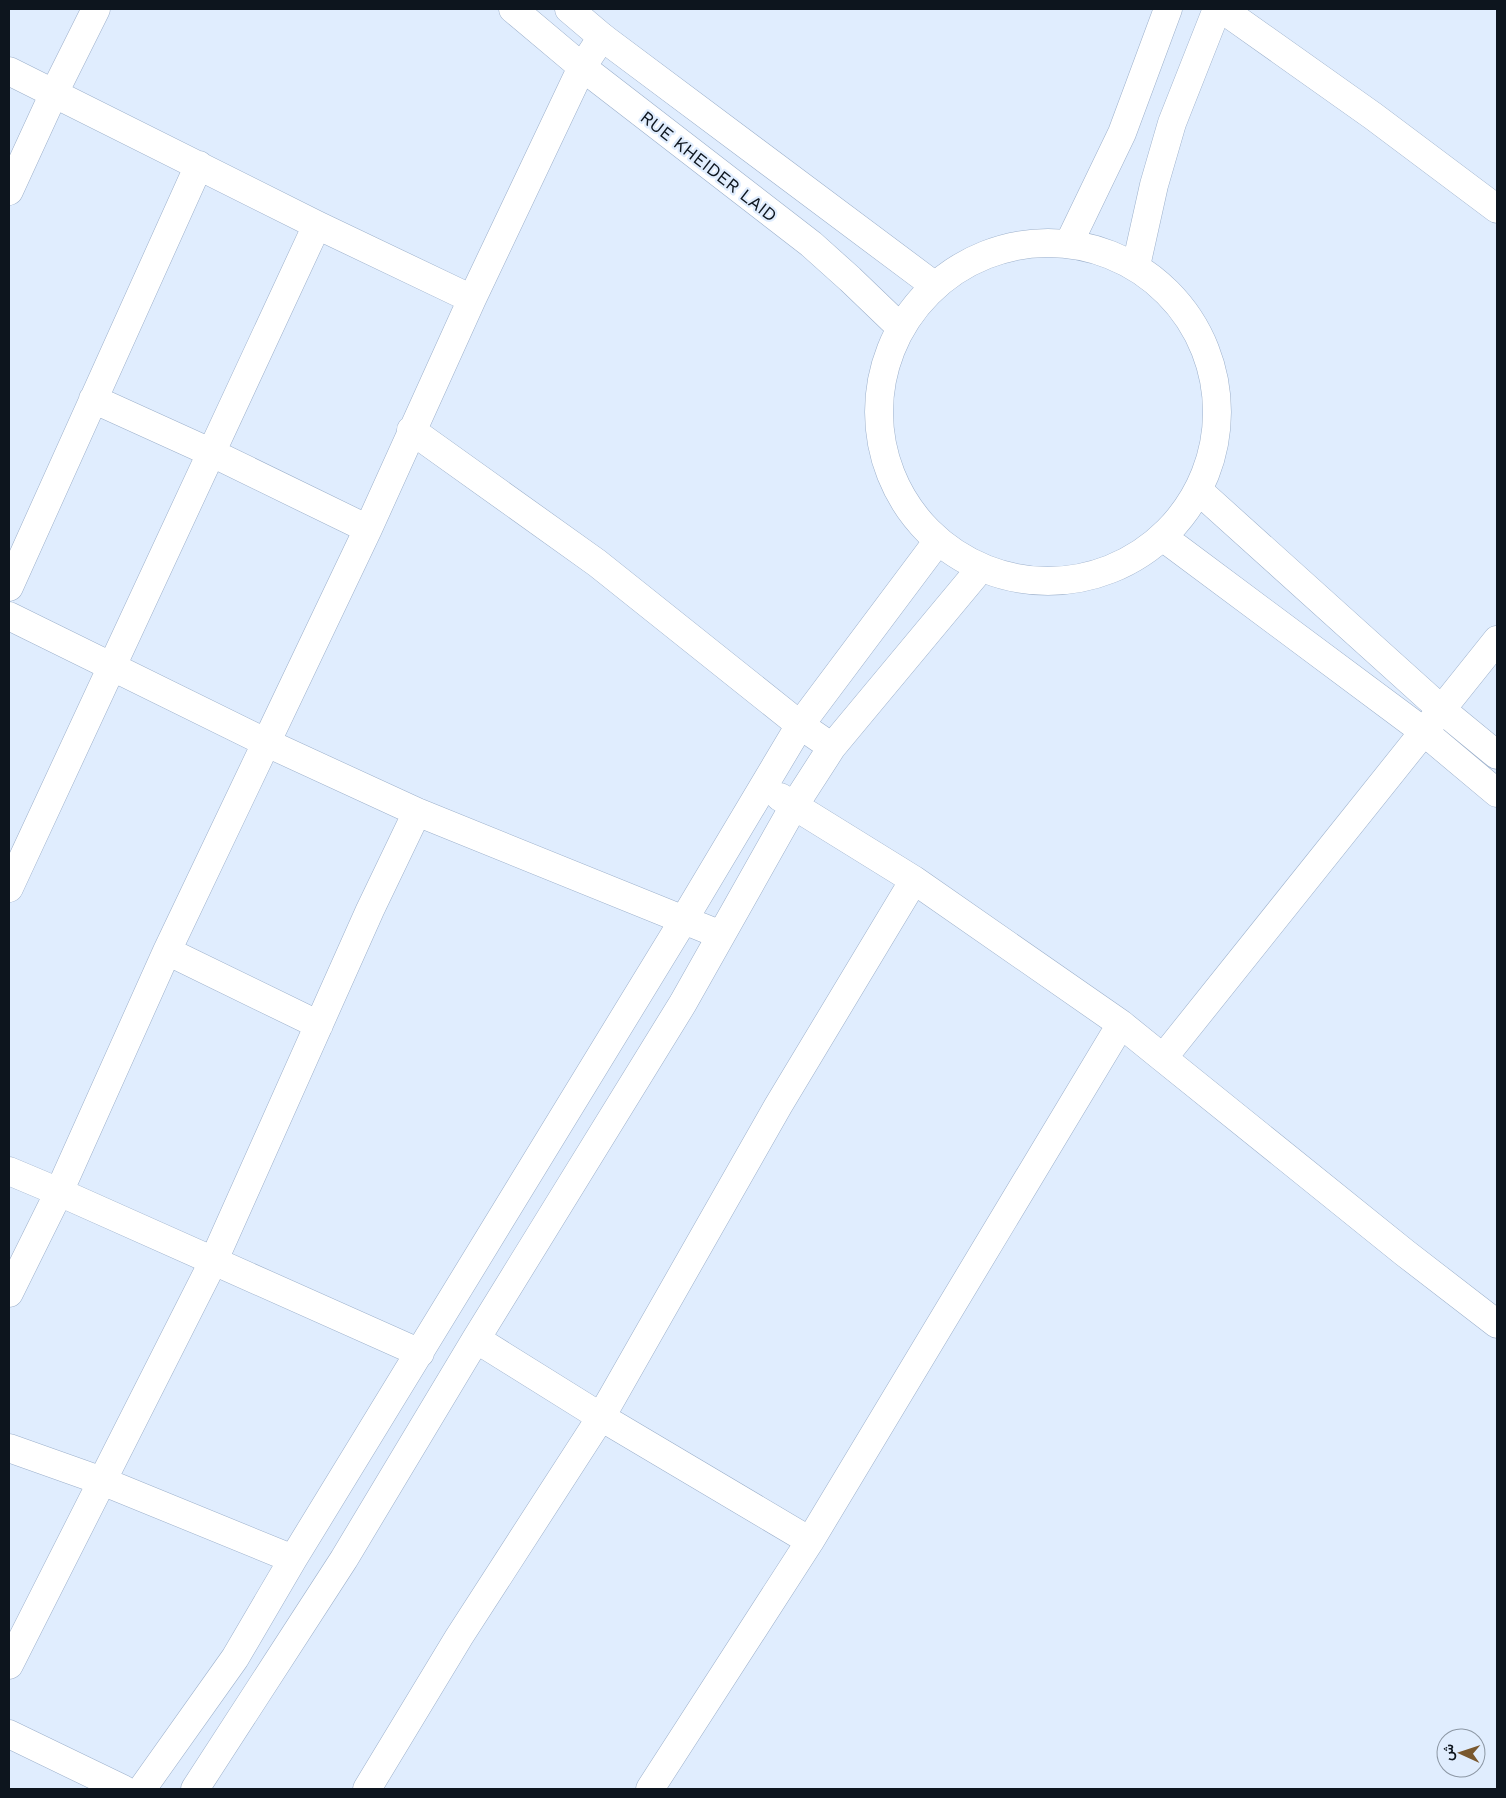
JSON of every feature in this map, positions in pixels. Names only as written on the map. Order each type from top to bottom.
[{"type":"street","points":[[9,191],[54,93],[96,9]]},
{"type":"street","name":"RUE KHEIDER LAID","points":[[513,9],[582,67],[811,244],[901,328]]},
{"type":"street","points":[[569,9],[602,37],[935,286]]},
{"type":"street","points":[[1068,243],[1122,133],[1168,9]]},
{"type":"street","points":[[1136,266],[1154,185],[1172,123],[1218,9]]},
{"type":"street","points":[[1222,9],[1374,116],[1497,208]]},
{"type":"street","points":[[9,1294],[59,1192],[167,951],[368,529],[411,430],[472,299],[582,67],[602,37]]},
{"type":"street","points":[[9,71],[318,225],[472,299]]},
{"type":"street","points":[[9,587],[199,165]]},
{"type":"street","points":[[9,888],[318,225]]},
{"type":"street","points":[[1068,243],[1136,266],[1176,299],[1203,342],[1217,391],[1216,442],[1199,491],[1164,538],[1123,566],[1076,581],[1027,582],[980,569],[937,542],[900,497],[881,442],[881,383],[901,328],[916,305],[935,286],[974,258],[1020,244],[1068,243]]},
{"type":"street","points":[[93,399],[212,453],[368,529]]},
{"type":"street","points":[[411,430],[598,563],[800,725],[832,747]]},
{"type":"street","points":[[1199,491],[1440,709],[1497,755]]},
{"type":"street","points":[[1164,538],[1423,731],[1497,792]]},
{"type":"street","points":[[142,1789],[235,1658],[293,1559],[683,921],[800,725],[937,542]]},
{"type":"street","points":[[203,1786],[344,1559],[476,1339],[683,1003],[794,806],[832,747],[980,569]]},
{"type":"street","points":[[9,616],[267,743],[417,812],[683,921],[722,935]]},
{"type":"street","points":[[1163,1058],[1497,640]]},
{"type":"street","points":[[764,787],[914,880],[1121,1024],[1405,1253],[1497,1324]]},
{"type":"street","points":[[9,1665],[214,1262],[370,910],[417,812]]},
{"type":"street","points":[[367,1789],[459,1637],[601,1417],[778,1106],[914,880]]},
{"type":"street","points":[[167,951],[319,1025]]},
{"type":"street","points":[[650,1789],[810,1541],[1121,1024]]},
{"type":"street","points":[[9,1171],[420,1353]]},
{"type":"street","points":[[476,1339],[601,1417],[810,1541]]},
{"type":"street","points":[[9,1448],[102,1481],[293,1559]]},
{"type":"street","points":[[9,1734],[123,1789]]}]
